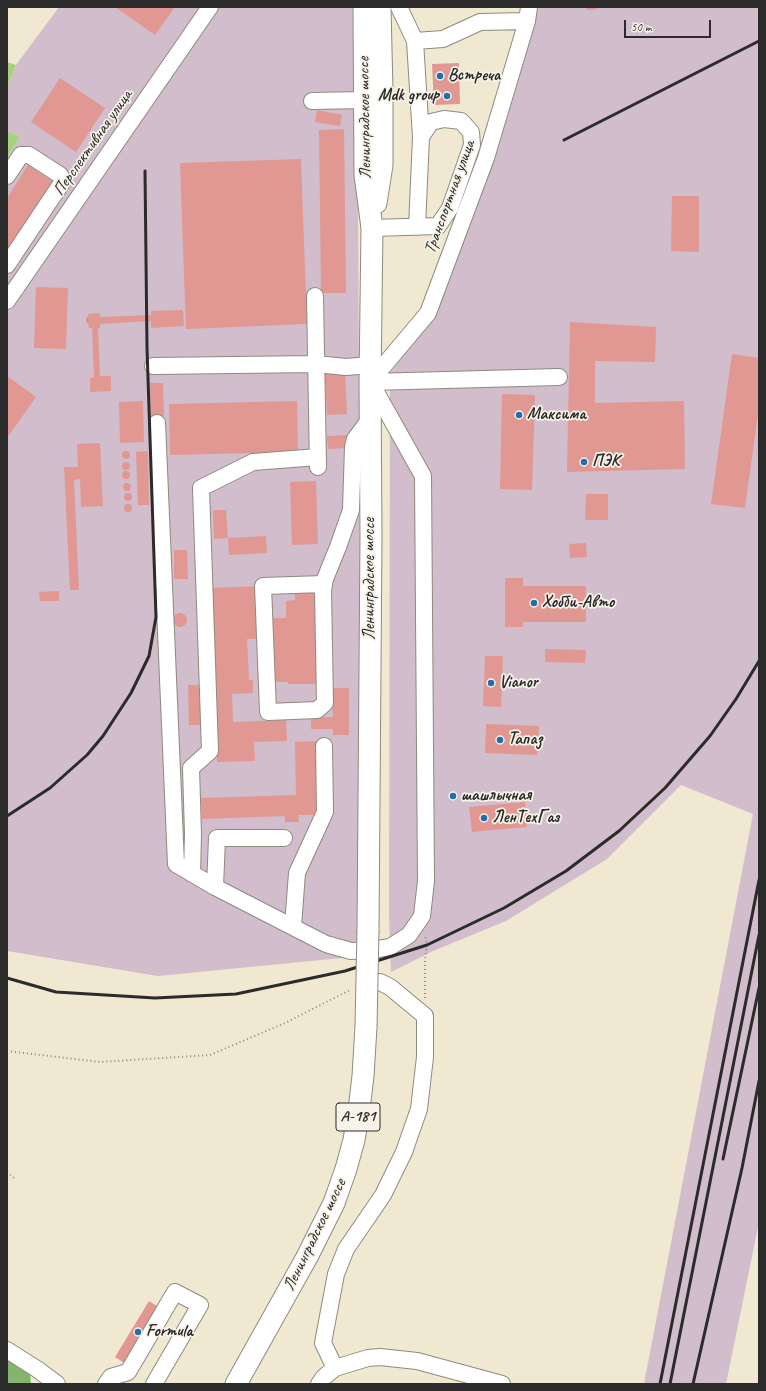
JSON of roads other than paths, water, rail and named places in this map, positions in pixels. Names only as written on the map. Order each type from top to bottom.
[{"type":"main road","name":"Ленинградское шоссе","points":[[236,1384],[307,1257],[334,1203],[354,1140],[362,1082],[366,1027],[368,930],[372,228],[365,174],[364,7]]},
{"type":"main road","name":"Ленинградское шоссе","points":[[372,228],[382,165],[380,7]]},
{"type":"street","name":"Перспективная улица","points":[[10,292],[210,7]]},
{"type":"street","points":[[399,7],[415,41],[420,137],[417,226]]},
{"type":"street","points":[[415,41],[444,39],[480,22],[528,14]]},
{"type":"street","name":"Транспортная улица","points":[[370,373],[428,313],[486,158],[528,14]]},
{"type":"street","points":[[312,101],[364,100]]},
{"type":"street","points":[[372,228],[438,226],[450,208],[472,146],[471,132],[461,120],[444,119],[431,122],[420,137]]},
{"type":"street","points":[[7,176],[21,154],[29,155],[60,175],[63,181],[7,265]]},
{"type":"street","points":[[192,874],[193,834],[191,768],[210,751],[201,488],[253,462],[318,462],[315,296]]},
{"type":"street","points":[[153,366],[316,364],[346,367],[370,373],[559,377]]},
{"type":"street","points":[[158,423],[176,864],[215,887],[326,944],[351,951],[390,947],[410,935],[422,916],[426,881],[423,476],[370,373]]},
{"type":"street","points":[[324,584],[263,586],[268,712],[317,710],[325,703],[324,584],[351,510],[353,447],[355,440],[370,419]]},
{"type":"street","points":[[293,926],[297,874],[325,812],[324,746]]},
{"type":"street","points":[[215,887],[217,838],[284,838]]},
{"type":"street","points":[[335,1368],[323,1343],[336,1274],[346,1249],[383,1195],[404,1152],[419,1109],[425,1057],[424,1016],[390,987],[380,982]]},
{"type":"street","points":[[106,1384],[111,1377],[128,1372],[175,1292],[200,1305],[154,1384]]},
{"type":"street","points":[[7,1350],[57,1384]]},
{"type":"street","points":[[319,1384],[335,1368],[368,1358],[380,1357],[418,1361],[502,1384]]},
{"type":"railway","points":[[564,140],[759,41]]},
{"type":"railway","points":[[7,816],[50,788],[87,755],[103,736],[131,693],[149,656],[156,617],[147,348],[145,171]]},
{"type":"railway","points":[[7,978],[56,992],[155,998],[236,994],[345,971],[427,945],[504,908],[566,871],[619,831],[665,788],[710,736],[736,699],[759,661]]},
{"type":"railway","points":[[660,1384],[759,880]]},
{"type":"railway","points":[[670,1384],[759,935]]},
{"type":"railway","points":[[723,1159],[759,988]]},
{"type":"railway","points":[[693,1384],[742,1168],[759,1081]]},
{"type":"place","name":"Встреча","points":[[440,76]]},
{"type":"place","name":"Mdk group","points":[[447,96]]},
{"type":"place","name":"Максима","points":[[519,415]]},
{"type":"place","name":"ПЭК","points":[[584,462]]},
{"type":"place","name":"Хобби-Авто","points":[[534,603]]},
{"type":"place","name":"Vianor","points":[[491,683]]},
{"type":"place","name":"Тапаз","points":[[500,740]]},
{"type":"place","name":"шашлычная","points":[[453,796]]},
{"type":"place","name":"ЛенТехГаз","points":[[484,818]]},
{"type":"place","name":"Formula","points":[[138,1332]]}]
